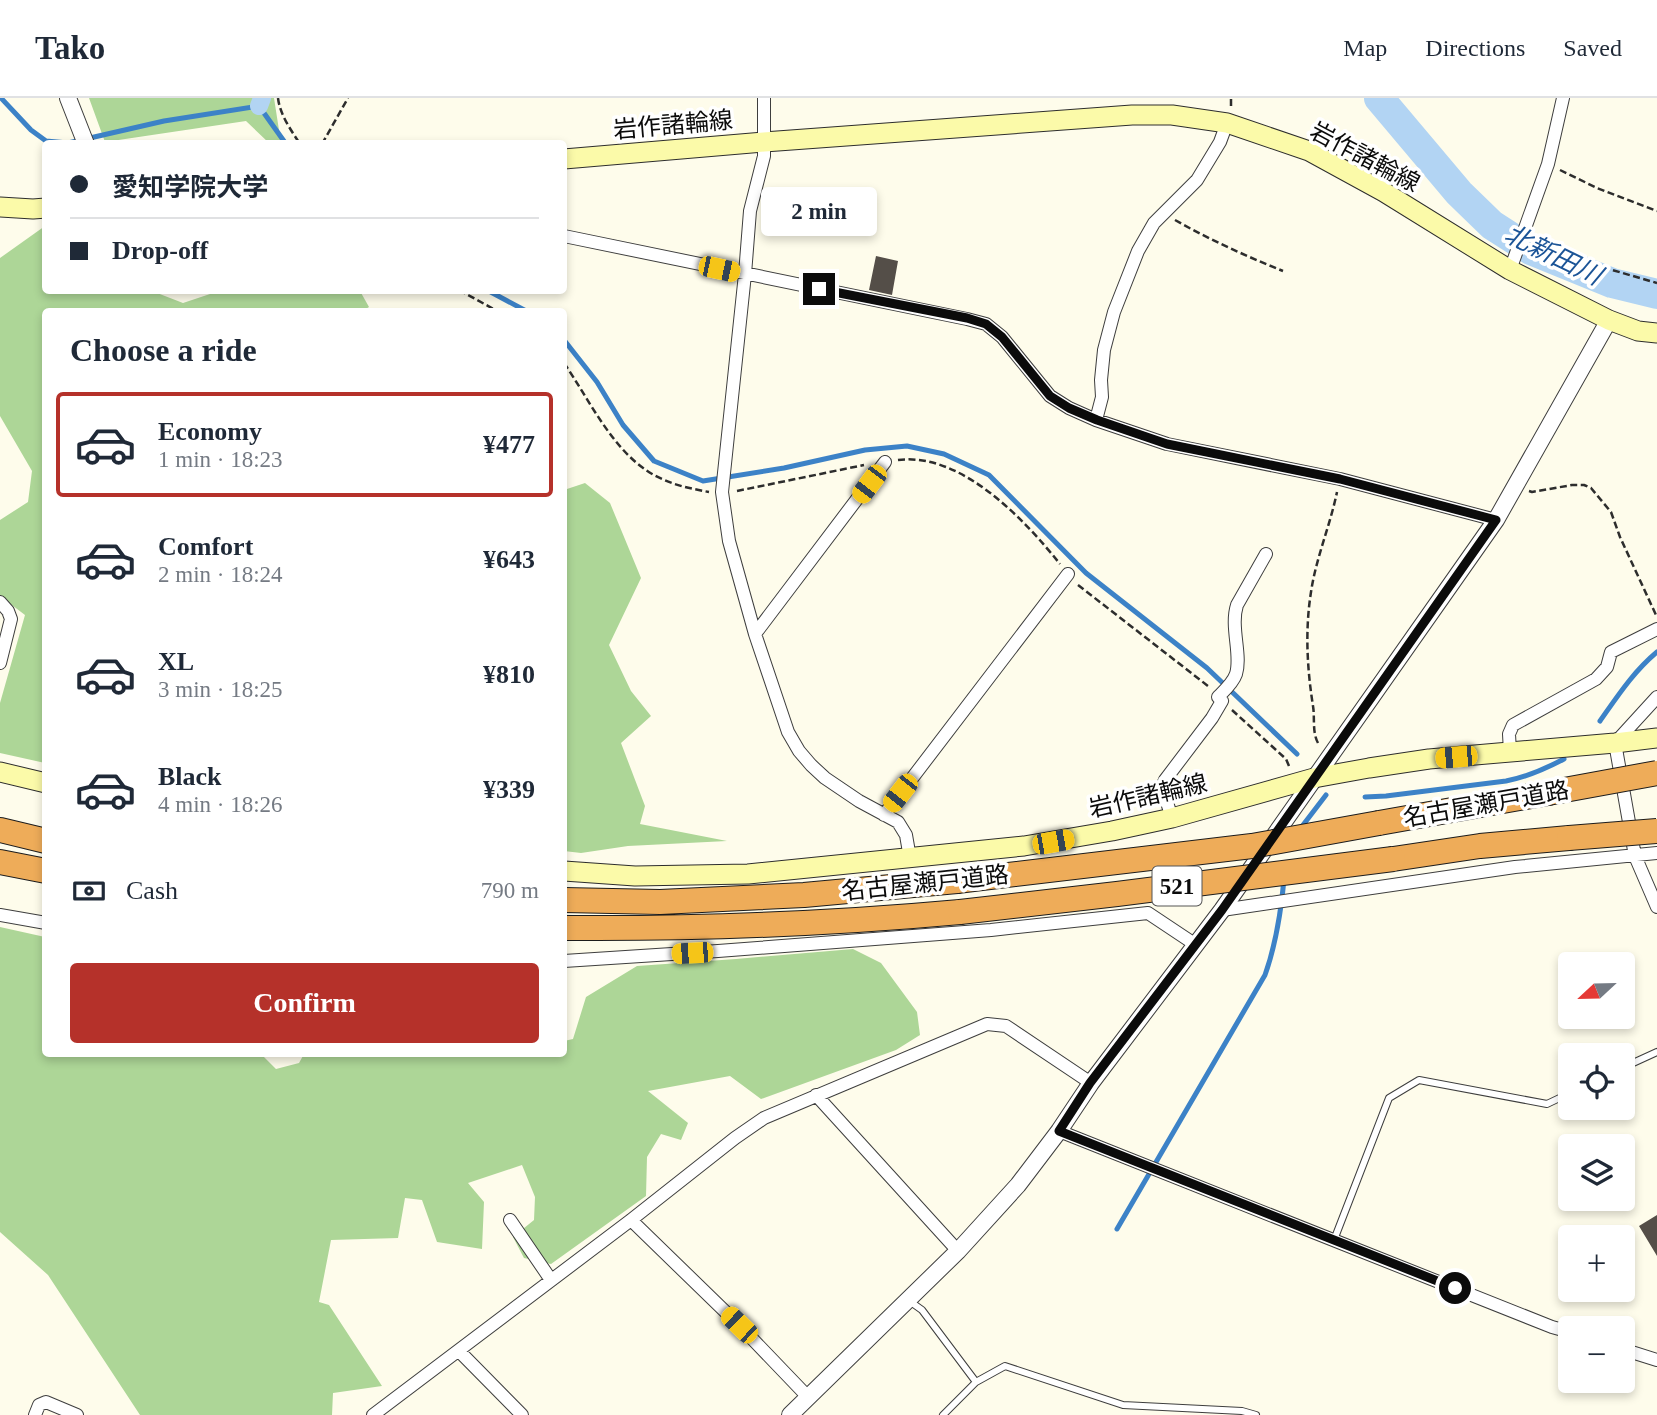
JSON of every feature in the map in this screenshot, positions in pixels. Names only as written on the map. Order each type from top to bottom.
[{"type":"highway","name":"名古屋瀬戸道路","points":[[567,900],[660,902],[804,895],[957,881],[1252,846],[1657,773]]},
{"type":"highway","points":[[0,830],[42,840]]},
{"type":"highway","name":"名古屋瀬戸道路","points":[[567,928],[661,929],[808,923],[960,912],[1480,846],[1657,831]]},
{"type":"highway","points":[[0,862],[42,870]]},
{"type":"main road","name":"岩作諸輪線","points":[[567,159],[1132,115],[1172,115],[1227,123],[1309,151],[1384,192],[1510,270],[1609,320],[1638,331],[1657,333]]},
{"type":"main road","points":[[0,207],[42,208]]},
{"type":"main road","name":"岩作諸輪線","points":[[567,871],[635,876],[748,874],[1024,846],[1172,818],[1314,778],[1429,759],[1657,738]]},
{"type":"main road","points":[[0,772],[42,782]]},
{"type":"street","points":[[68,98],[84,140]]},
{"type":"street","points":[[764,98],[764,156],[750,211],[722,493],[729,541],[755,634],[788,732],[799,751],[825,778],[903,827],[911,858]]},
{"type":"street","points":[[1510,270],[1548,164],[1563,98]]},
{"type":"street","points":[[1097,420],[1102,397],[1104,350],[1114,312],[1138,251],[1154,223],[1197,180],[1220,142],[1227,123]]},
{"type":"street","points":[[567,237],[967,318],[986,324],[1002,337],[1050,396],[1097,420],[1167,444],[1340,479],[1496,520]]},
{"type":"street","points":[[790,1415],[958,1251],[1018,1185],[1059,1131],[1090,1083],[1222,910],[1496,520],[1609,320]]},
{"type":"street","points":[[755,634],[885,462]]},
{"type":"street","points":[[1172,818],[1162,787],[1212,718],[1220,697],[1236,675],[1234,614],[1266,554]]},
{"type":"street","points":[[884,815],[1068,575]]},
{"type":"street","points":[[0,602],[8,611],[11,620],[0,663]]},
{"type":"street","points":[[1510,752],[1509,734],[1513,725],[1596,679],[1607,667],[1611,652],[1657,629]]},
{"type":"street","points":[[1657,697],[1615,743],[1635,856],[1657,907]]},
{"type":"street","points":[[1222,910],[1515,867],[1657,853]]},
{"type":"street","points":[[567,961],[991,930],[1148,913],[1195,945]]},
{"type":"street","points":[[0,915],[42,922]]},
{"type":"street","points":[[373,1415],[764,1118],[987,1024],[1006,1026],[1090,1083]]},
{"type":"street","points":[[816,1095],[958,1251]]},
{"type":"street","points":[[1059,1131],[1558,1329]]},
{"type":"street","points":[[510,1220],[551,1280]]},
{"type":"street","points":[[631,1220],[739,1325],[808,1397]]},
{"type":"street","points":[[459,1351],[522,1415]]},
{"type":"street","points":[[1635,1353],[1657,1360]]},
{"type":"street","points":[[34,1415],[39,1405],[46,1402],[77,1415]]},
{"type":"lane","points":[[1635,1062],[1657,1052]]},
{"type":"lane","points":[[1334,1240],[1389,1098],[1419,1080],[1547,1104],[1558,1099]]},
{"type":"lane","points":[[908,1300],[922,1310],[976,1382]]},
{"type":"lane","points":[[943,1415],[976,1382],[1005,1366],[1123,1405],[1242,1411],[1256,1415]]},
{"type":"path","points":[[278,98],[279,107],[297,140]]},
{"type":"path","points":[[325,140],[348,98]]},
{"type":"path","points":[[1548,164],[1597,188],[1657,211]]},
{"type":"path","points":[[1164,214],[1219,243],[1283,271]]},
{"type":"path","points":[[1524,231],[1595,265],[1657,283]]},
{"type":"path","points":[[466,294],[492,308]]},
{"type":"path","points":[[567,368],[601,422],[624,451],[659,478],[675,484],[722,493],[885,462],[919,460],[951,469],[989,492],[1031,531],[1083,589],[1213,689],[1286,759],[1289,766]]},
{"type":"path","points":[[1319,743],[1314,736],[1307,653],[1309,613],[1311,591],[1340,479]]},
{"type":"path","points":[[1517,484],[1532,492],[1572,485],[1591,488],[1611,512],[1657,617]]},
{"type":"green space","points":[[89,98],[274,98],[281,140],[266,140],[246,121],[104,140]]},
{"type":"green space","points":[[42,228],[42,294],[160,294],[183,303],[210,294],[362,294],[369,307],[42,308],[42,762],[0,753],[0,703],[25,615],[0,596],[0,520],[28,502],[32,471],[0,416],[0,258]]},
{"type":"green space","points":[[585,483],[610,503],[641,578],[609,645],[631,691],[651,716],[621,743],[645,806],[640,824],[727,841],[628,846],[581,853],[567,851],[567,489]]},
{"type":"green space","points":[[0,927],[42,936],[42,1057],[264,1057],[276,1069],[299,1063],[302,1057],[567,1057],[567,1040],[573,1039],[586,997],[637,966],[853,949],[881,963],[917,1012],[920,1035],[896,1050],[761,1099],[730,1076],[648,1091],[688,1123],[681,1140],[661,1134],[647,1157],[646,1196],[551,1264],[524,1258],[513,1237],[534,1220],[535,1197],[522,1165],[468,1183],[484,1202],[482,1249],[437,1242],[422,1200],[405,1198],[398,1238],[331,1240],[319,1302],[329,1305],[382,1386],[333,1393],[332,1415],[140,1415],[48,1275],[0,1232]]},
{"type":"building","points":[[876,256],[898,261],[892,295],[869,290]]},
{"type":"building","points":[[1657,1215],[1657,1256],[1639,1226]]},
{"type":"waterway","points":[[1,98],[31,130],[45,140]]},
{"type":"waterway","points":[[259,106],[262,98]]},
{"type":"waterway","name":"北新田川","points":[[1379,98],[1459,193],[1492,225],[1531,250],[1612,283],[1657,294]]},
{"type":"waterway","points":[[81,140],[164,121],[259,106],[283,140]]},
{"type":"waterway","points":[[494,294],[521,308]]},
{"type":"waterway","points":[[567,344],[597,382],[623,425],[654,461],[703,481],[784,468],[865,450],[907,446],[944,454],[989,475],[1086,573],[1207,668],[1297,754]]},
{"type":"waterway","points":[[1600,721],[1633,676],[1657,652]]},
{"type":"waterway","points":[[1365,797],[1506,781],[1536,772],[1564,759]]},
{"type":"waterway","points":[[1300,829],[1326,795]]},
{"type":"waterway","points":[[1117,1229],[1265,975],[1278,928],[1284,879]]},
{"type":"route","points":[[819,289],[986,324],[1002,337],[1050,396],[1058,402],[1097,420],[1167,444],[1340,479],[1496,520],[1222,910],[1090,1083],[1059,1131],[1455,1288]]}]
